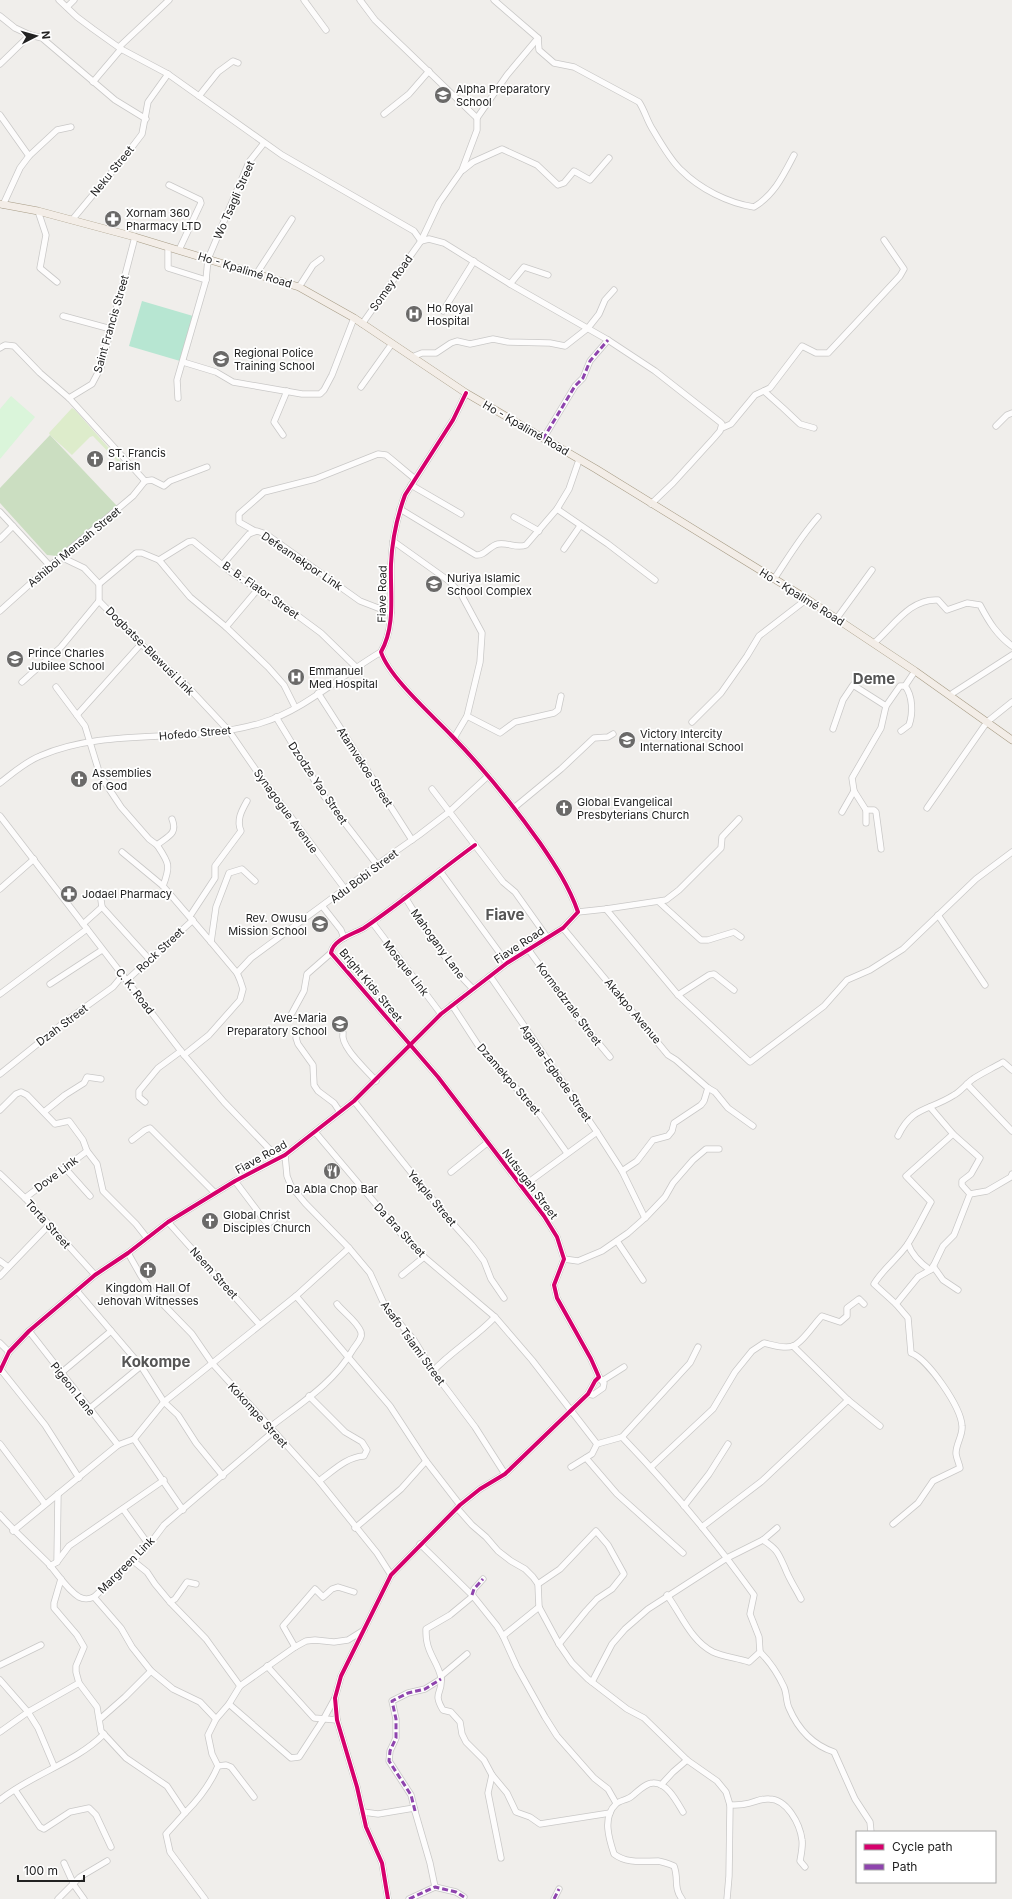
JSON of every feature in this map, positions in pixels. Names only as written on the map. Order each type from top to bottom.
[{"type":"main road","name":"Ho - Kpalimé Road","points":[[1,204],[38,211],[135,237],[299,287],[354,318],[466,393],[579,460],[837,618],[950,695],[1012,740]]},
{"type":"street","points":[[59,0],[77,17],[120,48],[168,74],[264,143],[300,166],[414,231],[421,241],[429,239],[444,243],[510,284],[588,328],[637,358],[715,417],[720,422],[722,428]]},
{"type":"street","points":[[67,7],[74,0]]},
{"type":"street","points":[[93,82],[120,48],[169,0]]},
{"type":"street","points":[[304,0],[326,30]]},
{"type":"street","points":[[360,0],[375,20],[477,118]]},
{"type":"street","points":[[494,0],[538,38],[539,50],[554,63],[574,67],[639,102],[652,128],[680,170],[707,190],[735,204],[754,207],[765,200],[777,187],[794,155]]},
{"type":"street","points":[[0,16],[8,24],[30,36],[38,36],[42,38],[115,100],[146,120]]},
{"type":"street","points":[[0,64],[30,36]]},
{"type":"street","points":[[462,170],[477,130],[477,118],[510,71],[538,38]]},
{"type":"street","points":[[199,96],[218,72],[233,61],[238,63]]},
{"type":"street","points":[[384,114],[409,94],[429,71]]},
{"type":"street","name":"Neku Street","points":[[72,220],[142,134],[146,120],[148,102],[168,74]]},
{"type":"street","points":[[0,115],[29,156]]},
{"type":"street","points":[[1,204],[20,168],[29,156],[57,130],[71,127]]},
{"type":"street","name":"Wo Tsagli Street","points":[[178,398],[177,380],[206,280],[208,259],[249,162],[264,143]]},
{"type":"street","points":[[462,170],[473,162],[502,149],[537,165],[558,185],[564,183],[574,171],[588,179],[592,179],[609,158]]},
{"type":"street","name":"Somey Road","points":[[362,324],[421,241],[439,203],[462,170]]},
{"type":"street","points":[[170,185],[201,201],[201,206],[179,250]]},
{"type":"street","points":[[38,211],[46,235],[40,268],[57,282]]},
{"type":"street","points":[[257,274],[292,219]]},
{"type":"street","name":"Saint Francis Street","points":[[69,398],[94,381],[101,367],[135,237]]},
{"type":"street","points":[[651,504],[673,483],[722,428],[731,424],[755,395],[768,390],[776,382],[802,346],[816,353],[828,353],[900,276],[904,269],[884,240]]},
{"type":"street","points":[[168,247],[168,268],[206,280]]},
{"type":"street","points":[[299,287],[313,266],[321,259]]},
{"type":"street","points":[[443,311],[474,261]]},
{"type":"street","points":[[510,284],[524,267],[548,275]]},
{"type":"street","points":[[412,357],[422,353],[436,353],[451,343],[457,341],[470,344],[493,339],[508,342],[550,343],[566,346],[588,328],[599,314],[604,300],[614,290]]},
{"type":"street","points":[[63,316],[111,329]]},
{"type":"street","points":[[183,362],[216,372],[233,382],[309,395],[320,394],[324,390],[354,318]]},
{"type":"street","points":[[543,439],[575,386],[583,378],[590,361],[608,340]]},
{"type":"street","points":[[0,348],[5,344],[14,346],[40,373],[69,398],[145,481],[152,480],[164,486],[170,481],[207,467]]},
{"type":"street","points":[[361,387],[391,344]]},
{"type":"street","points":[[283,434],[274,422],[287,391]]},
{"type":"street","points":[[764,392],[800,424],[814,428]]},
{"type":"street","name":"Fiave Road","points":[[381,652],[389,634],[393,541],[400,509],[405,495],[453,420],[466,393]]},
{"type":"street","points":[[996,426],[1007,415],[1012,413]]},
{"type":"street","points":[[255,531],[239,522],[239,514],[264,492],[315,479],[368,457],[378,454],[386,455],[415,479]]},
{"type":"street","points":[[400,509],[476,556],[480,556],[494,545],[500,544],[518,547],[526,545],[557,509],[569,489],[579,460]]},
{"type":"street","name":"Ashiboi Mensah Street","points":[[0,611],[50,566],[133,496],[145,481]]},
{"type":"street","points":[[411,485],[461,514]]},
{"type":"street","points":[[557,509],[608,544],[655,580]]},
{"type":"street","points":[[0,512],[50,566]]},
{"type":"street","points":[[514,517],[539,531]]},
{"type":"street","points":[[774,579],[804,533],[818,517]]},
{"type":"street","points":[[0,539],[13,526]]},
{"type":"street","points":[[564,549],[580,526]]},
{"type":"street","name":"Defeamekpor Link","points":[[223,564],[249,534],[255,531],[266,534],[360,601],[391,613]]},
{"type":"street","name":"B. B. Fiator Street","points":[[160,560],[192,541],[223,564],[232,573],[321,633],[356,667]]},
{"type":"street","points":[[393,541],[449,581],[457,589],[482,633],[480,662],[467,716],[454,738]]},
{"type":"street","points":[[61,557],[84,568],[99,584],[136,553],[142,553],[160,560],[190,597],[226,627],[268,667],[284,685],[295,707]]},
{"type":"street","points":[[837,618],[872,570]]},
{"type":"street","name":"Dogbatse-Blewusi Link","points":[[99,584],[99,601],[141,644],[186,685],[229,730]]},
{"type":"street","points":[[226,627],[258,590]]},
{"type":"street","points":[[692,722],[721,693],[759,636],[807,599]]},
{"type":"street","points":[[874,643],[905,612],[927,600],[938,600],[947,610],[967,603],[980,605],[990,625],[1000,637],[1012,646]]},
{"type":"street","points":[[22,682],[61,647],[99,601]]},
{"type":"street","points":[[77,714],[141,644]]},
{"type":"street","points":[[381,652],[389,667],[407,689],[454,738],[515,807],[560,873],[572,895],[578,912],[606,910],[666,900],[679,890],[721,848],[722,837],[739,819]]},
{"type":"street","name":"Hofedo Street","points":[[0,783],[25,763],[40,756],[90,741],[229,730],[262,723],[295,707],[381,652]]},
{"type":"street","points":[[950,695],[1012,655]]},
{"type":"street","points":[[906,686],[915,671]]},
{"type":"street","points":[[833,729],[843,700],[853,685],[886,706]]},
{"type":"street","points":[[866,823],[866,810],[854,791],[852,778],[881,728],[886,706],[900,686],[906,686]]},
{"type":"street","points":[[901,731],[909,725],[911,714],[909,691],[906,686]]},
{"type":"street","points":[[56,687],[85,726],[102,780],[121,807],[149,839],[157,845],[169,870],[163,886]]},
{"type":"street","name":"Atamvekoe Street","points":[[318,693],[412,840]]},
{"type":"street","points":[[467,716],[500,733],[516,722],[554,713],[558,710],[561,696]]},
{"type":"street","points":[[927,808],[987,722],[1012,702]]},
{"type":"street","name":"Dzodze Yao Street","points":[[276,717],[324,796],[378,866]]},
{"type":"street","name":"Synagogue Avenue","points":[[229,730],[258,773],[345,889]]},
{"type":"street","points":[[515,807],[561,769],[594,738],[608,737],[613,734]]},
{"type":"street","name":"Adu Bobi Street","points":[[237,973],[251,958],[323,907],[449,812],[488,776]]},
{"type":"street","points":[[432,789],[503,882],[515,892],[547,937]]},
{"type":"street","points":[[842,812],[854,791]]},
{"type":"street","name":"Rock Street","points":[[125,978],[150,960],[191,918],[215,878],[215,866],[241,831],[238,826],[240,815],[247,801]]},
{"type":"street","points":[[866,810],[874,810],[876,812],[880,849]]},
{"type":"street","name":"C. K. Road","points":[[0,816],[183,1053],[224,1102],[278,1158]]},
{"type":"street","points":[[157,845],[174,832],[175,828],[172,819]]},
{"type":"street","name":"Bright Kids Street","points":[[410,1045],[331,953],[333,947],[344,938],[372,922],[474,845]]},
{"type":"street","points":[[122,852],[163,886],[237,973],[243,989],[240,1000],[209,1035],[158,1068],[139,1091],[139,1098],[145,1102]]},
{"type":"street","points":[[606,910],[678,995],[750,1062],[824,1006],[847,980],[870,970],[902,949],[976,879],[1012,852]]},
{"type":"street","points":[[0,889],[34,859]]},
{"type":"street","points":[[211,942],[216,907],[229,873],[242,869],[256,881]]},
{"type":"street","points":[[440,871],[507,963]]},
{"type":"street","points":[[100,893],[102,907],[150,960]]},
{"type":"street","name":"Mahogany Lane","points":[[405,897],[422,924],[456,971],[473,989]]},
{"type":"street","points":[[659,902],[701,940],[708,940],[734,932],[740,937]]},
{"type":"street","points":[[1,990],[85,926],[102,907]]},
{"type":"street","points":[[323,907],[341,930],[344,938]]},
{"type":"street","name":"Fiave Road","points":[[0,1371],[9,1352],[29,1331],[78,1291],[95,1275],[128,1253],[168,1222],[235,1181],[285,1155],[354,1101],[441,1014],[507,963],[563,928],[578,912]]},
{"type":"street","points":[[938,915],[985,985]]},
{"type":"street","name":"Mosque Link","points":[[372,922],[441,1014]]},
{"type":"street","name":"Akakpo Avenue","points":[[563,928],[668,1055],[715,1092],[728,1108],[753,1126]]},
{"type":"street","points":[[341,930],[353,933]]},
{"type":"street","name":"Kormedzrale Street","points":[[528,949],[577,1016],[610,1057]]},
{"type":"street","points":[[50,984],[102,950]]},
{"type":"street","points":[[292,1013],[304,991],[307,974],[331,953]]},
{"type":"street","points":[[678,995],[709,975],[714,974],[734,990]]},
{"type":"street","name":"Agama-Egbede Street","points":[[490,976],[597,1132],[622,1171],[646,1218]]},
{"type":"street","name":"Dzah Street","points":[[1,1073],[66,1021],[125,978]]},
{"type":"street","name":"Dzamekpo Street","points":[[452,1005],[478,1045],[540,1115],[567,1153]]},
{"type":"street","points":[[298,1033],[297,1041],[313,1066],[313,1079],[316,1088],[330,1098],[340,1112]]},
{"type":"street","points":[[343,1033],[342,1037],[344,1045],[376,1080]]},
{"type":"street","name":"Nutsugah Street","points":[[410,1045],[438,1077],[544,1216],[555,1234],[564,1259]]},
{"type":"street","points":[[898,1136],[904,1124],[918,1111],[930,1107],[954,1095],[967,1084],[1003,1062],[1012,1070]]},
{"type":"street","points":[[44,1112],[65,1095],[84,1084],[87,1078],[101,1079]]},
{"type":"street","points":[[967,1084],[1012,1131]]},
{"type":"street","points":[[622,1171],[636,1161],[653,1140],[668,1136],[672,1131],[674,1123],[704,1101],[708,1088]]},
{"type":"street","points":[[1,1108],[16,1094],[21,1092],[27,1095],[55,1124],[69,1122],[83,1140],[86,1151],[97,1164],[103,1191],[136,1224],[147,1238]]},
{"type":"street","name":"Yekple Street","points":[[354,1101],[446,1216],[472,1244],[484,1261],[491,1278],[504,1298]]},
{"type":"street","points":[[930,1107],[953,1134],[980,1158],[971,1174],[962,1181],[962,1185],[970,1194]]},
{"type":"street","points":[[132,1140],[150,1128],[215,1193]]},
{"type":"street","name":"Da Bra Street","points":[[315,1132],[402,1236],[424,1257],[495,1317],[572,1409],[597,1444]]},
{"type":"street","points":[[522,1187],[597,1132]]},
{"type":"street","points":[[893,1524],[918,1503],[933,1481],[960,1468],[956,1453],[963,1427],[960,1415],[951,1397],[921,1359],[917,1355],[911,1353],[908,1318],[896,1304],[874,1284],[878,1277],[897,1258],[908,1244],[931,1202],[906,1176],[953,1134]]},
{"type":"street","points":[[451,1172],[488,1143]]},
{"type":"street","points":[[588,1394],[593,1395],[603,1388],[591,1359],[558,1298],[554,1285],[564,1259],[578,1261],[617,1241],[646,1218],[693,1160],[706,1149],[719,1149]]},
{"type":"street","name":"Dove Link","points":[[25,1198],[86,1151]]},
{"type":"street","name":"Asafo Tsiami Street","points":[[285,1155],[287,1176],[296,1193],[349,1248],[370,1273],[385,1306],[408,1332],[433,1372],[475,1428],[506,1474]]},
{"type":"street","points":[[64,1168],[90,1196]]},
{"type":"street","name":"Torta Street","points":[[0,1174],[25,1198],[95,1275]]},
{"type":"street","points":[[970,1194],[987,1191],[1011,1178],[1012,1174]]},
{"type":"street","points":[[235,1181],[265,1221],[269,1223],[274,1220]]},
{"type":"street","points":[[896,1304],[918,1277],[931,1268],[943,1246],[954,1235],[970,1194]]},
{"type":"street","name":"Neem Street","points":[[168,1222],[259,1324]]},
{"type":"street","points":[[0,1276],[49,1225]]},
{"type":"street","points":[[617,1241],[643,1280]]},
{"type":"street","points":[[908,1244],[910,1250],[921,1264],[931,1268],[943,1280],[958,1290]]},
{"type":"street","points":[[13,1530],[118,1445],[134,1439],[164,1402],[259,1324],[296,1296],[349,1248]]},
{"type":"street","name":"Kokompe Street","points":[[128,1253],[141,1276],[155,1296],[192,1334],[212,1363],[271,1430],[319,1481],[355,1528],[377,1553],[391,1575]]},
{"type":"street","points":[[402,1275],[424,1257]]},
{"type":"street","points":[[0,1260],[8,1267]]},
{"type":"street","points":[[78,1291],[141,1366],[164,1402],[178,1415],[196,1443],[223,1476]]},
{"type":"street","points":[[296,1296],[390,1406],[426,1461],[472,1525],[511,1562],[525,1569],[538,1584],[539,1607],[559,1644],[572,1663],[592,1682],[627,1709],[644,1718],[687,1760],[717,1781],[726,1792],[730,1805],[729,1876],[727,1899]]},
{"type":"street","points":[[651,1468],[713,1410],[734,1372],[752,1351],[764,1343],[784,1347],[793,1346],[801,1340],[822,1316],[840,1322],[847,1316],[847,1308],[859,1299],[864,1304]]},
{"type":"street","name":"Margreen Link","points":[[0,1515],[78,1596],[87,1599],[94,1597],[149,1545],[164,1525],[223,1476],[271,1430],[330,1378],[349,1357],[361,1338],[361,1331],[337,1304]]},
{"type":"street","points":[[433,1372],[447,1357],[481,1332],[495,1317]]},
{"type":"street","name":"Pigeon Lane","points":[[29,1331],[118,1445]]},
{"type":"street","points":[[62,1373],[111,1331]]},
{"type":"street","points":[[0,1343],[9,1352]]},
{"type":"street","points":[[571,1467],[592,1454],[597,1444],[622,1437],[690,1363],[698,1346]]},
{"type":"street","points":[[793,1346],[848,1400],[880,1426]]},
{"type":"street","points":[[89,1409],[141,1366]]},
{"type":"street","points":[[229,1704],[291,1758],[299,1757],[323,1720],[335,1698],[341,1676],[391,1575],[458,1506],[480,1489],[506,1474],[588,1394],[595,1381],[624,1367]]},
{"type":"street","points":[[0,1371],[45,1425],[79,1478]]},
{"type":"street","points":[[309,1396],[337,1426],[362,1442],[366,1450],[364,1456],[355,1456],[319,1481]]},
{"type":"street","points":[[702,1527],[762,1481],[848,1400]]},
{"type":"street","points":[[622,1437],[702,1527],[754,1595],[750,1614],[759,1638],[760,1652],[771,1663],[785,1689],[788,1707],[807,1737],[823,1748],[834,1752],[855,1799],[870,1822],[871,1831]]},
{"type":"street","points":[[134,1439],[164,1480],[183,1510]]},
{"type":"street","points":[[0,1444],[45,1504]]},
{"type":"street","points":[[684,1506],[709,1474],[728,1444]]},
{"type":"street","points":[[586,1458],[617,1494],[683,1553]]},
{"type":"street","points":[[355,1528],[401,1489],[426,1461]]},
{"type":"street","points":[[50,1566],[57,1562],[69,1546],[123,1510],[164,1480]]},
{"type":"street","points":[[57,1562],[58,1494]]},
{"type":"street","points":[[123,1510],[149,1545]]},
{"type":"street","points":[[592,1682],[612,1644],[648,1608],[727,1558],[763,1540],[777,1528]]},
{"type":"street","points":[[538,1584],[560,1569],[596,1531],[608,1545],[624,1574],[612,1589],[597,1599],[559,1644]]},
{"type":"street","points":[[763,1540],[771,1545],[782,1558],[784,1568],[801,1599]]},
{"type":"street","points":[[420,1544],[472,1596],[503,1636],[517,1667],[553,1729],[594,1778],[608,1789],[616,1803]]},
{"type":"street","points":[[132,1560],[147,1572],[170,1602],[206,1639],[240,1686]]},
{"type":"street","points":[[61,1578],[54,1608],[77,1635],[84,1647],[76,1666],[79,1683],[97,1707],[101,1731],[126,1758],[167,1786],[184,1813]]},
{"type":"street","points":[[484,1578],[474,1589],[472,1596],[450,1615],[426,1629],[427,1642],[441,1677],[442,1685],[437,1695],[438,1701],[443,1710],[450,1712],[458,1718],[466,1742],[484,1760],[516,1812],[530,1816],[540,1824],[610,1813]]},
{"type":"street","points":[[170,1602],[175,1599],[187,1582],[196,1584]]},
{"type":"street","points":[[295,1647],[282,1626],[315,1589],[323,1597],[332,1589],[338,1587],[354,1592]]},
{"type":"street","points":[[667,1595],[691,1632],[704,1646],[714,1652],[749,1662],[760,1652]]},
{"type":"street","points":[[94,1597],[121,1628],[132,1647],[151,1671],[173,1689],[200,1702],[216,1719]]},
{"type":"street","points":[[503,1636],[539,1607]]},
{"type":"street","points":[[204,1898],[170,1852],[166,1834],[184,1813],[199,1799],[212,1780],[218,1766],[212,1754],[208,1735],[216,1719],[229,1704],[240,1686],[295,1647],[310,1641],[334,1642],[348,1640],[365,1629]]},
{"type":"street","points":[[0,1666],[41,1645]]},
{"type":"street","points":[[435,1887],[430,1863],[411,1795],[389,1761],[390,1751],[396,1738],[396,1719],[392,1701],[408,1693],[425,1689],[467,1654]]},
{"type":"street","points":[[267,1666],[310,1715],[314,1718],[323,1720],[337,1720]]},
{"type":"street","points":[[100,1719],[151,1671]]},
{"type":"street","points":[[0,1680],[28,1712],[38,1728],[54,1766]]},
{"type":"street","points":[[0,1732],[28,1712],[79,1683]]},
{"type":"street","points":[[335,1698],[337,1720],[366,1827],[382,1863],[388,1899]]},
{"type":"street","points":[[0,1800],[54,1766],[94,1744],[104,1734]]},
{"type":"street","points":[[661,1785],[687,1760]]},
{"type":"street","points":[[218,1766],[226,1765],[231,1767],[254,1797]]},
{"type":"street","points":[[492,1775],[488,1792],[501,1858]]},
{"type":"street","points":[[682,1899],[677,1892],[674,1866],[660,1861],[627,1861],[614,1854],[607,1825],[610,1813],[616,1803],[630,1798],[641,1788],[652,1783],[661,1785],[675,1798],[683,1812]]},
{"type":"street","points":[[15,1790],[40,1827],[44,1829],[70,1812],[89,1808],[96,1815],[111,1847]]},
{"type":"street","points":[[730,1805],[746,1804],[759,1799],[771,1799],[783,1803],[791,1811],[803,1841],[800,1862],[805,1867]]},
{"type":"street","points":[[363,1812],[378,1814],[414,1808],[415,1811]]},
{"type":"street","points":[[58,1899],[74,1885],[80,1877],[107,1861]]},
{"type":"street","points":[[64,1863],[74,1885],[84,1899]]},
{"type":"street","points":[[409,1899],[409,1897],[435,1887],[456,1892],[464,1897]]},
{"type":"street","points":[[554,1899],[559,1889]]},
{"type":"green space","points":[[142,301],[193,316],[180,361],[129,346]]},
{"type":"green space","points":[[11,396],[35,417],[0,459],[0,409]]},
{"type":"green space","points":[[72,408],[123,464],[118,467],[117,461],[93,436],[90,437],[72,455],[50,435],[49,433]]},
{"type":"green space","points":[[50,435],[117,506],[57,556],[47,555],[0,503],[0,488]]},
{"type":"marked path","points":[[543,439],[575,386],[583,378],[590,361],[608,340]]},
{"type":"marked path","points":[[472,1595],[474,1589],[483,1579]]},
{"type":"marked path","points":[[415,1811],[411,1795],[389,1761],[390,1751],[396,1738],[396,1719],[392,1701],[408,1693],[425,1689],[441,1679]]},
{"type":"marked path","points":[[409,1899],[435,1887],[456,1892],[464,1897]]},
{"type":"marked path","points":[[554,1899],[559,1889]]},
{"type":"cycle path","points":[[0,1371],[9,1352],[29,1331],[95,1275],[128,1253],[168,1222],[235,1181],[285,1155],[354,1101],[441,1014],[507,963],[563,928],[578,912],[570,893],[556,868],[519,815],[475,761],[402,684],[393,673],[381,652],[389,631],[391,609],[392,547],[402,503],[405,495],[453,420],[466,393]]},
{"type":"cycle path","points":[[388,1899],[382,1863],[366,1827],[357,1787],[337,1720],[335,1698],[341,1676],[391,1575],[460,1505],[480,1489],[505,1474],[588,1394],[599,1377],[591,1359],[557,1298],[554,1285],[564,1259],[557,1237],[544,1216],[438,1077],[331,953],[336,944],[344,938],[364,928],[475,845]]},
{"type":"place","name":"Alpha Preparatory School","points":[[443,95]]},
{"type":"place","name":"Xornam 360 Pharmacy LTD","points":[[113,219]]},
{"type":"place","name":"Ho Royal Hospital","points":[[414,314]]},
{"type":"place","name":"Regional Police Training School","points":[[221,359]]},
{"type":"place","name":"ST. Francis Parish","points":[[95,459]]},
{"type":"place","name":"Nuriya Islamic School Complex","points":[[434,584]]},
{"type":"place","name":"Prince Charles Jubilee School","points":[[15,659]]},
{"type":"place","name":"Emmanuel Med Hospital","points":[[296,677]]},
{"type":"place","name":"Victory Intercity International School","points":[[627,740]]},
{"type":"place","name":"Assemblies of God","points":[[79,779]]},
{"type":"place","name":"Global Evangelical Presbyterians Church","points":[[564,808]]},
{"type":"place","name":"Jodael Pharmacy","points":[[69,894]]},
{"type":"place","name":"Rev. Owusu Mission School","points":[[320,924]]},
{"type":"place","name":"Ave-Maria Preparatory School","points":[[340,1024]]},
{"type":"place","name":"Da Abla Chop Bar","points":[[332,1171]]},
{"type":"place","name":"Global Christ Disciples Church","points":[[210,1221]]},
{"type":"place","name":"Kingdom Hall Of Jehovah Witnesses","points":[[148,1270]]},
{"type":"district","name":"Deme","points":[[874,678]]},
{"type":"district","name":"Fiave","points":[[505,914]]},
{"type":"district","name":"Kokompe","points":[[156,1361]]}]
